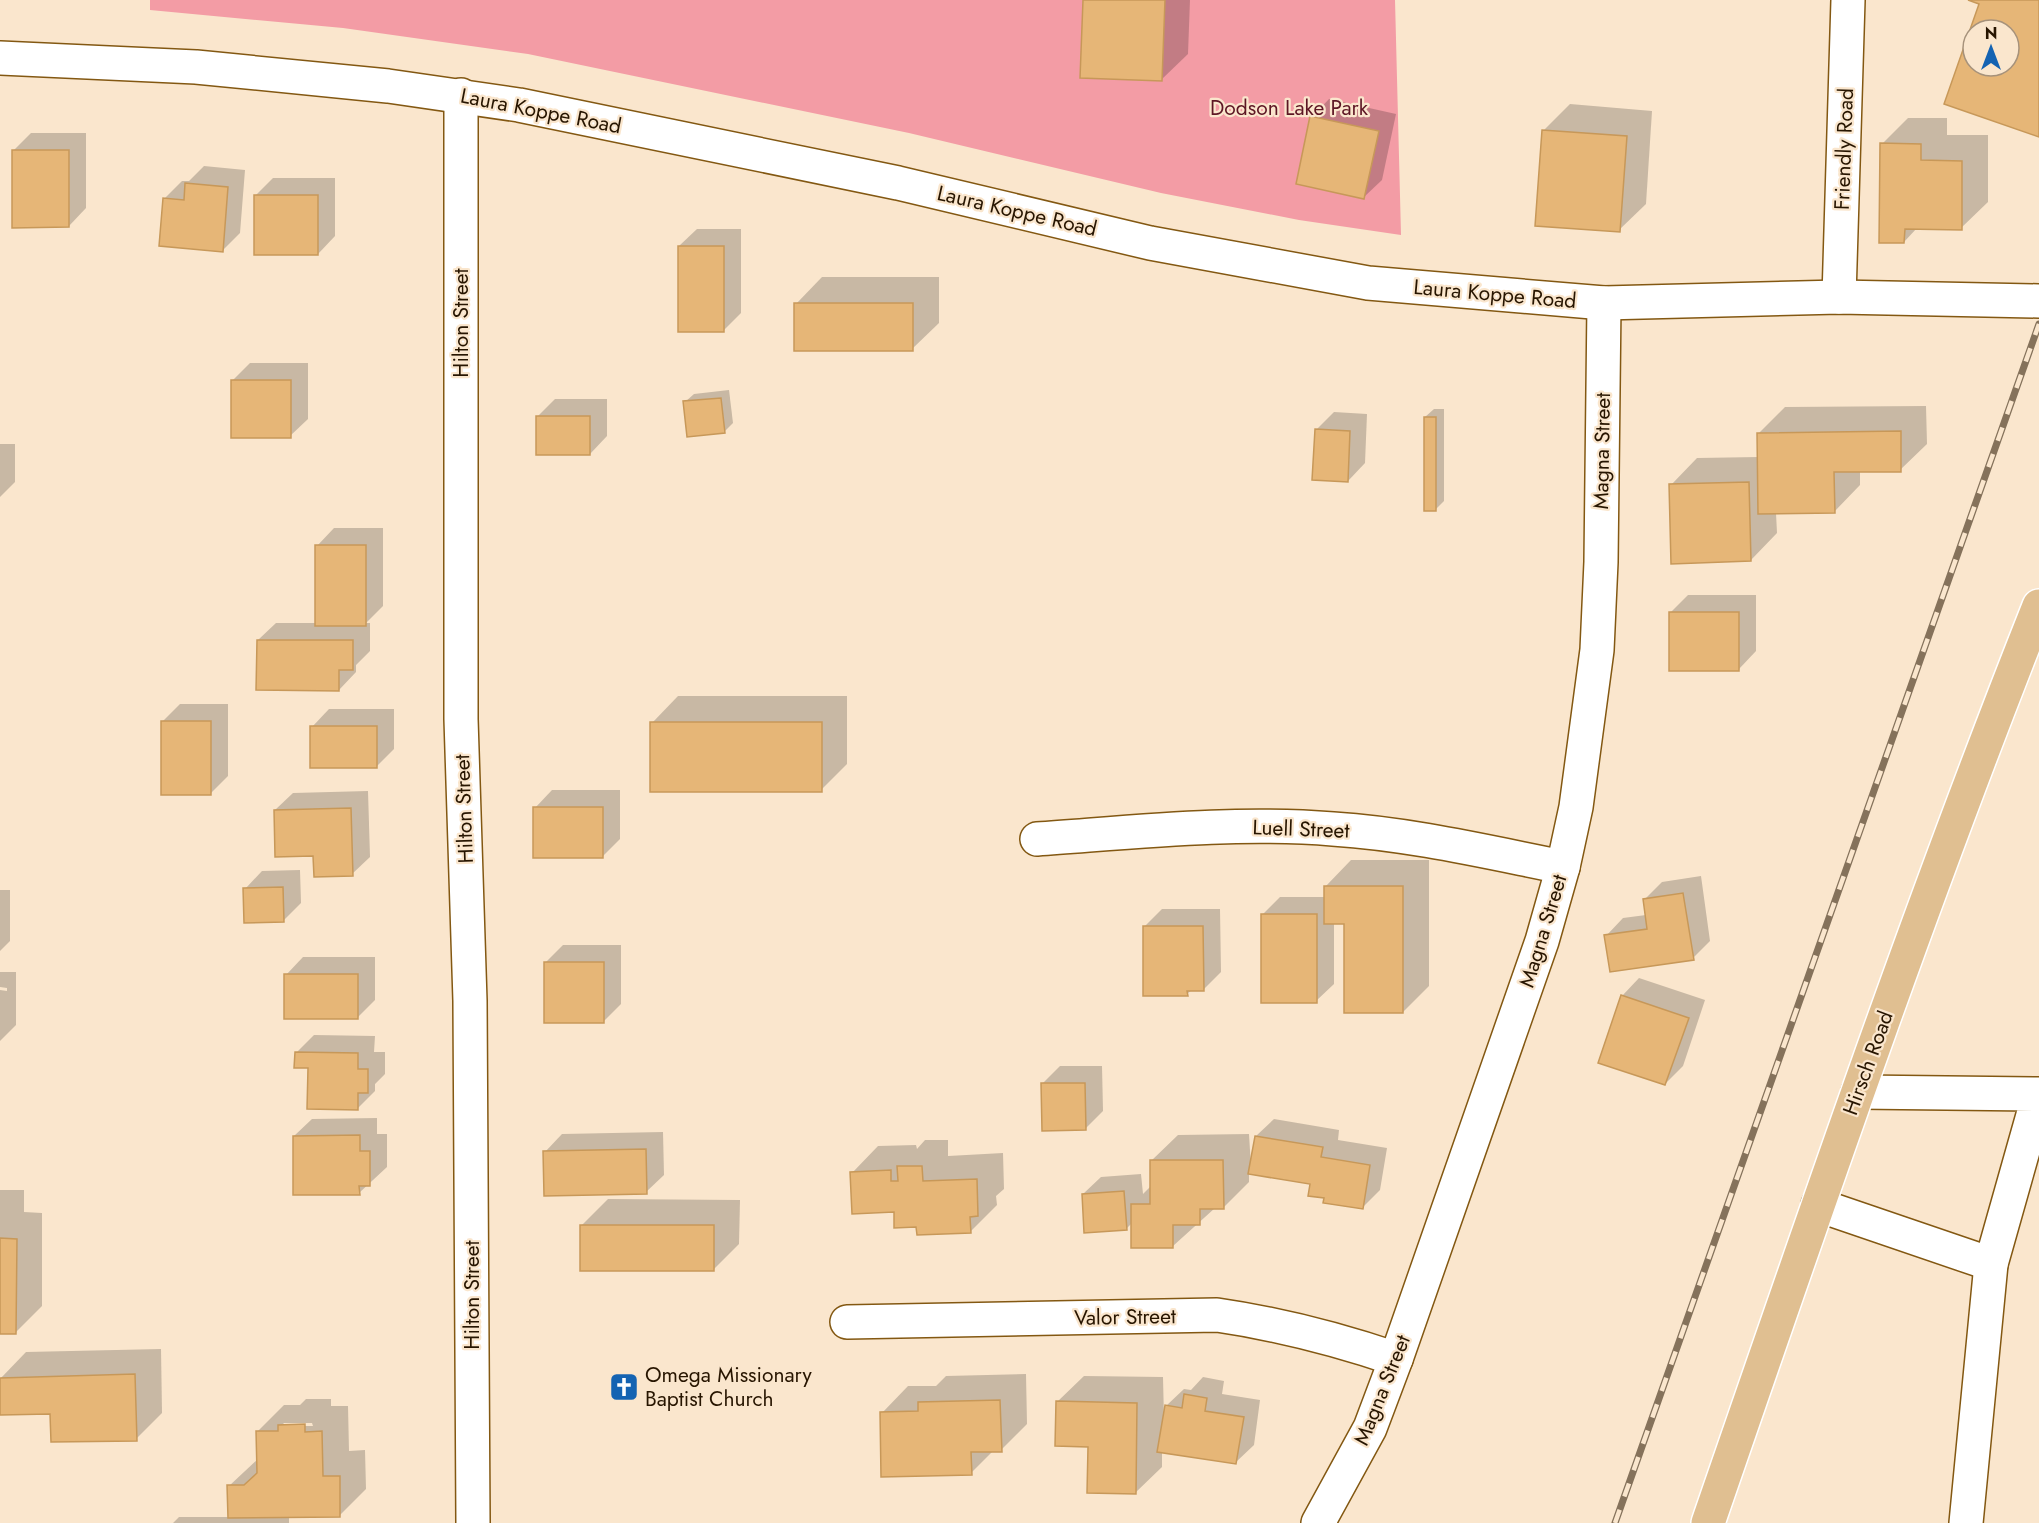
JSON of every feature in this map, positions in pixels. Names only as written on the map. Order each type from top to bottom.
[{"type":"main road","name":"Hirsch Road","points":[[1708,1523],[1858,1092],[1993,723],[2039,606]]},
{"type":"street","name":"Friendly Road","points":[[1839,297],[1848,0]]},
{"type":"street","name":"Laura Koppe Road","points":[[0,58],[196,67],[461,95],[898,183],[1150,243],[1290,270],[1379,284],[1604,303],[1839,297],[2039,301]]},
{"type":"street","name":"Hilton Street","points":[[461,95],[461,718],[470,1001],[473,1523]]},
{"type":"street","name":"Magna Street","points":[[1318,1523],[1370,1428],[1396,1359],[1542,941],[1563,867],[1576,807],[1597,650],[1601,562],[1604,303]]},
{"type":"street","name":"Luell Street","points":[[1037,838],[1213,826],[1332,829],[1390,834],[1563,867]]},
{"type":"street","points":[[1858,1092],[2039,1094],[1991,1264],[1966,1523]]},
{"type":"street","points":[[1818,1205],[1991,1264]]},
{"type":"street","name":"Valor Street","points":[[847,1322],[1216,1315],[1273,1324],[1341,1341],[1396,1359]]},
{"type":"green space","name":"Dodson Lake Park","points":[[150,0],[1395,0],[1401,235],[1299,220],[1161,193],[909,133],[528,54],[343,28],[150,10]]},
{"type":"building","points":[[1083,0],[1165,0],[1162,81],[1080,78]]},
{"type":"building","points":[[1968,0],[2039,0],[2039,137],[1944,104],[1961,55],[1961,78],[2021,78],[2021,18],[1974,18],[1979,4]]},
{"type":"building","points":[[1310,116],[1379,131],[1364,199],[1296,184]]},
{"type":"building","points":[[1542,130],[1627,136],[1620,232],[1535,226]]},
{"type":"building","points":[[1880,143],[1921,144],[1921,160],[1962,161],[1962,230],[1905,229],[1904,243],[1879,243]]},
{"type":"building","points":[[12,150],[69,150],[69,227],[12,228]]},
{"type":"building","points":[[185,183],[228,187],[223,252],[159,246],[163,198],[184,200]]},
{"type":"building","points":[[254,195],[318,195],[318,255],[254,255]]},
{"type":"building","points":[[678,246],[724,246],[724,332],[678,332]]},
{"type":"building","points":[[794,303],[913,303],[913,351],[794,351]]},
{"type":"building","points":[[231,380],[291,380],[291,438],[231,438]]},
{"type":"building","points":[[721,398],[725,433],[687,437],[683,401]]},
{"type":"building","points":[[536,416],[590,416],[590,455],[536,455]]},
{"type":"building","points":[[1424,417],[1436,417],[1436,511],[1424,511]]},
{"type":"building","points":[[1315,429],[1350,431],[1348,482],[1312,480]]},
{"type":"building","points":[[1901,431],[1901,472],[1834,472],[1835,513],[1758,514],[1757,433]]},
{"type":"building","points":[[1749,482],[1751,561],[1671,564],[1669,484]]},
{"type":"building","points":[[315,545],[366,545],[366,626],[315,626]]},
{"type":"building","points":[[1669,612],[1739,612],[1739,671],[1669,671]]},
{"type":"building","points":[[257,640],[353,640],[353,670],[339,670],[339,691],[256,690]]},
{"type":"building","points":[[161,721],[211,721],[211,795],[161,795]]},
{"type":"building","points":[[650,722],[822,722],[822,792],[650,792]]},
{"type":"building","points":[[310,726],[377,726],[377,768],[310,768]]},
{"type":"building","points":[[533,807],[603,807],[603,858],[533,858]]},
{"type":"building","points":[[351,808],[353,876],[314,877],[313,856],[275,857],[274,810]]},
{"type":"building","points":[[1324,886],[1403,886],[1403,1013],[1344,1013],[1344,924],[1324,924]]},
{"type":"building","points":[[283,887],[284,922],[244,923],[243,888]]},
{"type":"building","points":[[1683,893],[1694,960],[1610,972],[1604,935],[1647,929],[1643,899]]},
{"type":"building","points":[[1261,914],[1317,914],[1317,1003],[1261,1003]]},
{"type":"building","points":[[1143,926],[1203,926],[1204,991],[1187,991],[1188,996],[1143,996]]},
{"type":"building","points":[[544,962],[604,962],[604,1023],[544,1023]]},
{"type":"building","points":[[284,974],[358,974],[358,1019],[284,1019]]},
{"type":"building","points":[[1621,995],[1689,1018],[1665,1085],[1598,1063]]},
{"type":"building","points":[[295,1052],[358,1053],[358,1069],[368,1069],[368,1093],[358,1093],[358,1110],[307,1109],[308,1068],[294,1068]]},
{"type":"building","points":[[1041,1083],[1085,1083],[1086,1130],[1042,1131]]},
{"type":"building","points":[[360,1135],[360,1151],[370,1151],[370,1186],[359,1186],[360,1195],[293,1195],[293,1136]]},
{"type":"building","points":[[1255,1136],[1323,1147],[1321,1157],[1370,1165],[1363,1209],[1323,1203],[1324,1198],[1308,1196],[1310,1184],[1248,1174]]},
{"type":"building","points":[[646,1149],[647,1194],[544,1196],[543,1151]]},
{"type":"building","points":[[1150,1160],[1223,1160],[1224,1209],[1200,1209],[1200,1225],[1173,1225],[1173,1248],[1131,1248],[1131,1204],[1150,1204]]},
{"type":"building","points":[[897,1166],[922,1166],[923,1181],[977,1179],[978,1216],[970,1217],[971,1233],[917,1235],[916,1227],[894,1228],[894,1212],[852,1214],[850,1172],[891,1170],[891,1181],[898,1181]]},
{"type":"building","points":[[1124,1191],[1127,1230],[1084,1233],[1082,1194]]},
{"type":"building","points":[[580,1225],[714,1225],[714,1271],[580,1271]]},
{"type":"building","points":[[0,1238],[17,1239],[16,1334],[0,1334]]},
{"type":"building","points":[[135,1374],[137,1441],[51,1442],[50,1414],[0,1415],[0,1378]]},
{"type":"building","points":[[1184,1394],[1207,1398],[1205,1411],[1244,1417],[1236,1464],[1157,1452],[1165,1405],[1182,1408]]},
{"type":"building","points":[[1000,1400],[1002,1452],[971,1452],[972,1475],[881,1477],[880,1412],[918,1411],[918,1402]]},
{"type":"building","points":[[1056,1401],[1137,1403],[1136,1494],[1087,1493],[1088,1447],[1055,1446]]},
{"type":"building","points":[[305,1424],[305,1432],[322,1431],[323,1476],[340,1476],[340,1517],[228,1518],[227,1485],[244,1485],[257,1473],[256,1431],[278,1431],[278,1425]]},
{"type":"railway","points":[[1615,1523],[2039,324]]},
{"type":"place","name":"Omega Missionary Baptist Church","points":[[624,1387]]}]
